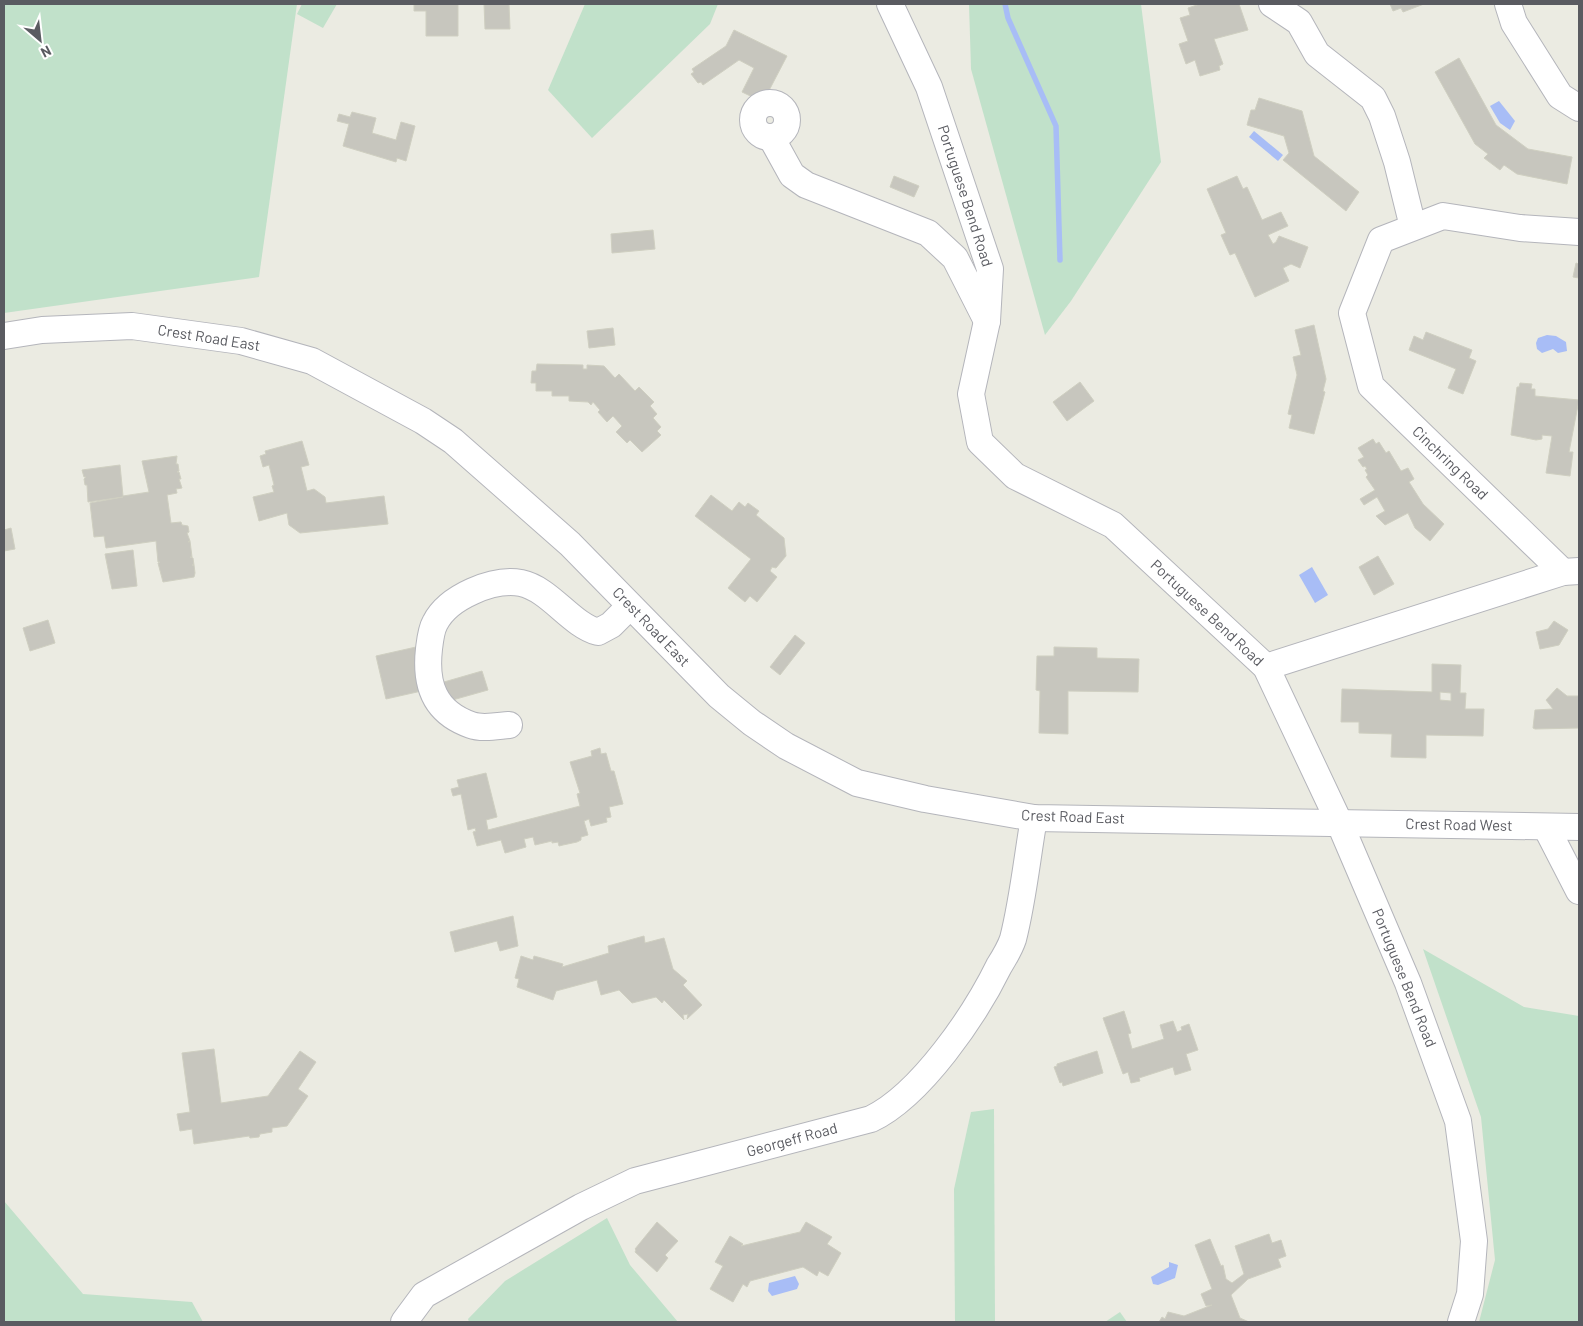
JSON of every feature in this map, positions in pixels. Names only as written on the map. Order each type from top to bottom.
[{"type":"street","name":"Portuguese Bend Road","points":[[890,4],[928,87],[990,269],[987,322],[971,394],[980,442],[1015,476],[1113,525],[1266,667],[1340,824],[1408,983],[1458,1121],[1474,1242],[1470,1294],[1461,1322]]},
{"type":"street","points":[[1272,4],[1298,22],[1317,54],[1373,98],[1382,116],[1397,162],[1413,227]]},
{"type":"street","points":[[1508,4],[1514,23],[1560,96],[1579,108]]},
{"type":"street","points":[[771,137],[792,175],[806,185],[928,233],[941,244],[955,258],[987,322]]},
{"type":"street","name":"Cinchring Road","points":[[1266,667],[1571,571],[1371,386],[1352,313],[1380,240],[1443,216],[1520,228],[1579,232]]},
{"type":"street","name":"Crest Road East","points":[[4,336],[42,330],[132,326],[241,341],[312,361],[423,421],[452,441],[570,544],[719,696],[752,724],[786,746],[857,782],[925,799],[1034,818],[1340,824]]},
{"type":"street","points":[[509,725],[470,724],[441,706],[435,697],[430,687],[427,668],[435,623],[442,613],[461,598],[476,591],[489,586],[512,583],[533,587],[598,632],[611,625],[630,606]]},
{"type":"street","name":"Georgeff Road","points":[[404,1322],[424,1295],[581,1207],[635,1181],[871,1119],[885,1113],[919,1081],[957,1035],[992,982],[1012,941],[1034,818]]},
{"type":"street","name":"Crest Road West","points":[[1340,824],[1579,827]]},
{"type":"street","points":[[1546,827],[1579,891]]},
{"type":"green space","points":[[4,4],[297,4],[259,277],[4,313]]},
{"type":"green space","points":[[302,4],[337,4],[323,28],[297,14]]},
{"type":"green space","points":[[585,4],[718,4],[710,24],[592,138],[548,90]]},
{"type":"green space","points":[[969,4],[1141,4],[1161,162],[1071,301],[1045,335],[971,69]]},
{"type":"green space","points":[[1423,949],[1524,1007],[1579,1016],[1579,1322],[1479,1322],[1495,1260],[1481,1117]]},
{"type":"green space","points":[[994,1109],[995,1322],[955,1322],[954,1189],[971,1112]]},
{"type":"green space","points":[[4,1201],[83,1294],[192,1302],[203,1322],[4,1322]]},
{"type":"green space","points":[[607,1218],[630,1265],[678,1322],[469,1322],[468,1319],[505,1281]]},
{"type":"green space","points":[[1120,1312],[1127,1322],[1105,1322]]},
{"type":"water","points":[[1499,101],[1515,121],[1510,130],[1500,123],[1490,106]]},
{"type":"water","points":[[1254,131],[1283,155],[1278,161],[1249,137]]},
{"type":"water","points":[[1547,335],[1556,336],[1566,342],[1567,351],[1558,353],[1553,349],[1542,353],[1537,349],[1536,343],[1538,338]]},
{"type":"water","points":[[1312,567],[1328,595],[1315,603],[1299,575]]},
{"type":"water","points":[[1169,1262],[1178,1265],[1175,1278],[1158,1285],[1153,1284],[1151,1277],[1169,1267]]},
{"type":"water","points":[[795,1276],[799,1284],[797,1289],[772,1296],[768,1291],[769,1283]]},
{"type":"building","points":[[414,4],[458,4],[458,36],[426,36],[426,11],[414,11]]},
{"type":"building","points":[[484,4],[509,4],[510,29],[485,29]]},
{"type":"building","points":[[1200,4],[1239,4],[1248,30],[1214,39],[1223,64],[1219,66],[1220,70],[1200,76],[1195,60],[1186,64],[1179,44],[1188,41],[1180,18],[1190,15],[1188,8]]},
{"type":"building","points":[[1390,4],[1424,4],[1403,12],[1401,8],[1393,11]]},
{"type":"building","points":[[734,30],[787,56],[763,102],[742,92],[754,68],[739,60],[703,85],[701,82],[698,83],[691,74],[694,72],[692,69],[726,46]]},
{"type":"building","points":[[1459,58],[1496,125],[1528,149],[1572,157],[1567,184],[1517,174],[1504,165],[1500,170],[1484,158],[1488,154],[1475,144],[1435,72]]},
{"type":"building","points":[[1259,98],[1302,111],[1314,156],[1359,192],[1346,211],[1283,160],[1289,153],[1284,136],[1247,125],[1251,110],[1255,110]]},
{"type":"building","points":[[352,112],[376,118],[372,133],[396,140],[401,122],[415,126],[406,161],[397,158],[396,162],[343,146],[349,124],[337,121],[339,114],[350,117]]},
{"type":"building","points":[[894,176],[919,186],[914,197],[890,187]]},
{"type":"building","points":[[1237,176],[1243,189],[1247,187],[1262,220],[1281,212],[1288,226],[1268,235],[1273,244],[1279,236],[1308,247],[1300,268],[1291,264],[1283,268],[1289,281],[1255,297],[1235,253],[1230,255],[1221,235],[1226,233],[1207,189]]},
{"type":"building","points":[[653,230],[655,249],[612,253],[611,234]]},
{"type":"building","points":[[1576,263],[1579,264],[1579,278],[1573,277]]},
{"type":"building","points":[[1314,325],[1326,379],[1323,391],[1325,392],[1314,434],[1289,428],[1292,415],[1288,414],[1297,375],[1293,357],[1301,355],[1295,330]]},
{"type":"building","points":[[613,328],[615,345],[589,348],[587,331]]},
{"type":"building","points":[[1426,332],[1472,350],[1469,358],[1476,361],[1463,394],[1448,388],[1456,369],[1409,350],[1414,336],[1423,340]]},
{"type":"building","points":[[537,364],[583,365],[583,369],[587,369],[587,365],[604,366],[615,378],[619,374],[635,391],[639,387],[654,402],[650,406],[657,414],[653,418],[661,427],[657,431],[661,435],[642,452],[630,440],[627,443],[616,432],[622,426],[613,416],[607,422],[598,412],[600,410],[593,402],[591,405],[588,402],[569,401],[569,396],[552,396],[552,391],[536,391],[536,383],[531,383],[532,371],[536,371]]},
{"type":"building","points":[[1080,382],[1094,401],[1067,421],[1053,402]]},
{"type":"building","points":[[1520,383],[1532,384],[1531,389],[1535,389],[1535,396],[1579,400],[1569,452],[1573,452],[1570,476],[1546,473],[1552,436],[1542,435],[1542,439],[1536,440],[1511,435],[1517,387],[1519,387]]},
{"type":"building","points":[[1373,439],[1376,444],[1379,442],[1386,453],[1389,451],[1401,471],[1408,468],[1414,479],[1409,482],[1423,504],[1444,524],[1430,541],[1415,528],[1408,513],[1385,525],[1376,516],[1385,511],[1377,497],[1364,505],[1360,499],[1375,490],[1366,477],[1368,475],[1365,470],[1367,469],[1358,460],[1364,457],[1358,448]]},
{"type":"building","points":[[302,441],[309,465],[301,467],[307,491],[314,489],[325,497],[326,503],[384,496],[388,524],[300,533],[289,525],[287,513],[259,521],[253,497],[274,492],[269,465],[263,467],[260,456],[266,454],[265,451]]},
{"type":"building","points":[[177,456],[176,464],[178,464],[179,471],[177,472],[179,472],[182,488],[176,489],[177,493],[167,495],[171,523],[181,522],[182,525],[188,526],[189,532],[187,533],[192,557],[190,557],[193,558],[195,573],[194,577],[163,582],[158,563],[160,562],[158,562],[156,541],[106,548],[104,536],[94,537],[90,503],[123,497],[88,502],[87,485],[85,485],[84,479],[86,477],[84,477],[82,470],[120,465],[123,496],[149,492],[142,461]]},
{"type":"building","points":[[711,495],[732,511],[739,502],[745,507],[748,503],[759,511],[756,515],[784,538],[786,556],[776,568],[772,567],[770,571],[777,577],[757,602],[750,596],[745,602],[728,588],[751,559],[695,516]]},
{"type":"building","points":[[11,528],[15,549],[4,551],[4,530]]},
{"type":"building","points":[[133,550],[137,586],[112,589],[105,554]]},
{"type":"building","points":[[1378,556],[1394,584],[1374,595],[1359,567]]},
{"type":"building","points":[[48,620],[55,643],[30,651],[23,628]]},
{"type":"building","points":[[1554,621],[1568,630],[1559,645],[1540,649],[1536,632],[1548,629]]},
{"type":"building","points":[[795,635],[805,643],[780,675],[770,667]]},
{"type":"building","points":[[416,647],[426,690],[386,699],[376,656]]},
{"type":"building","points":[[1054,647],[1097,648],[1097,658],[1139,659],[1138,692],[1068,691],[1068,734],[1039,733],[1040,691],[1036,690],[1037,656],[1054,656]]},
{"type":"building","points":[[1432,664],[1461,665],[1460,693],[1466,693],[1465,709],[1484,709],[1483,736],[1426,735],[1426,758],[1391,757],[1392,734],[1359,733],[1359,722],[1341,722],[1342,689],[1432,692]],"holes":[[[1440,692],[1451,693],[1451,701],[1440,700]]]},
{"type":"building","points":[[482,671],[488,690],[449,701],[444,682]]},
{"type":"building","points":[[1557,688],[1567,696],[1579,696],[1579,728],[1533,728],[1535,710],[1553,709],[1546,700]]},
{"type":"building","points":[[600,748],[601,754],[606,753],[611,771],[614,771],[623,804],[609,807],[611,817],[606,818],[607,822],[591,826],[589,819],[584,821],[588,835],[581,837],[581,840],[577,842],[559,846],[558,842],[552,843],[552,841],[535,845],[533,837],[524,839],[526,847],[505,853],[501,840],[477,846],[473,832],[476,831],[475,828],[468,830],[461,794],[453,796],[451,789],[459,787],[457,780],[486,773],[497,817],[486,820],[488,830],[580,806],[577,794],[580,793],[570,762],[592,756],[591,751]]},
{"type":"building","points":[[513,916],[518,946],[500,951],[497,941],[455,952],[450,932]]},
{"type":"building","points":[[644,936],[645,943],[664,938],[673,969],[687,981],[683,985],[702,1005],[687,1019],[688,1014],[683,1015],[684,1020],[664,1000],[662,1003],[656,997],[632,1003],[619,990],[601,995],[597,980],[556,991],[553,1000],[517,987],[519,979],[515,978],[521,956],[533,960],[534,956],[563,964],[562,967],[609,953],[608,946]]},
{"type":"building","points":[[1124,1011],[1131,1033],[1128,1034],[1132,1049],[1164,1039],[1160,1025],[1173,1021],[1177,1032],[1182,1030],[1181,1027],[1189,1024],[1198,1050],[1186,1054],[1191,1070],[1175,1075],[1173,1067],[1139,1078],[1140,1081],[1131,1083],[1128,1072],[1123,1074],[1103,1018]]},
{"type":"building","points":[[214,1049],[221,1103],[268,1096],[300,1051],[316,1062],[298,1089],[308,1096],[287,1126],[272,1128],[272,1132],[260,1134],[259,1137],[250,1138],[249,1136],[194,1144],[192,1129],[180,1131],[177,1114],[190,1112],[182,1053]]},
{"type":"building","points":[[1097,1051],[1103,1073],[1063,1086],[1062,1082],[1060,1083],[1054,1067],[1057,1064]]},
{"type":"building","points":[[657,1222],[678,1241],[665,1255],[668,1258],[657,1272],[635,1252],[635,1249]]},
{"type":"building","points":[[806,1222],[832,1237],[827,1244],[841,1253],[828,1276],[819,1271],[817,1276],[803,1267],[750,1281],[747,1287],[743,1284],[733,1302],[710,1289],[723,1266],[715,1262],[730,1236],[743,1244],[741,1246],[800,1232]]},
{"type":"building","points":[[1269,1234],[1272,1243],[1281,1240],[1286,1256],[1278,1259],[1281,1267],[1248,1279],[1231,1295],[1240,1318],[1249,1322],[1159,1322],[1162,1317],[1165,1319],[1168,1312],[1184,1316],[1212,1305],[1206,1306],[1201,1294],[1212,1289],[1195,1245],[1210,1239],[1221,1266],[1223,1265],[1226,1279],[1232,1283],[1244,1274],[1235,1246]]},
{"type":"waterway","points":[[1005,4],[1008,18],[1056,126],[1060,260]]}]
